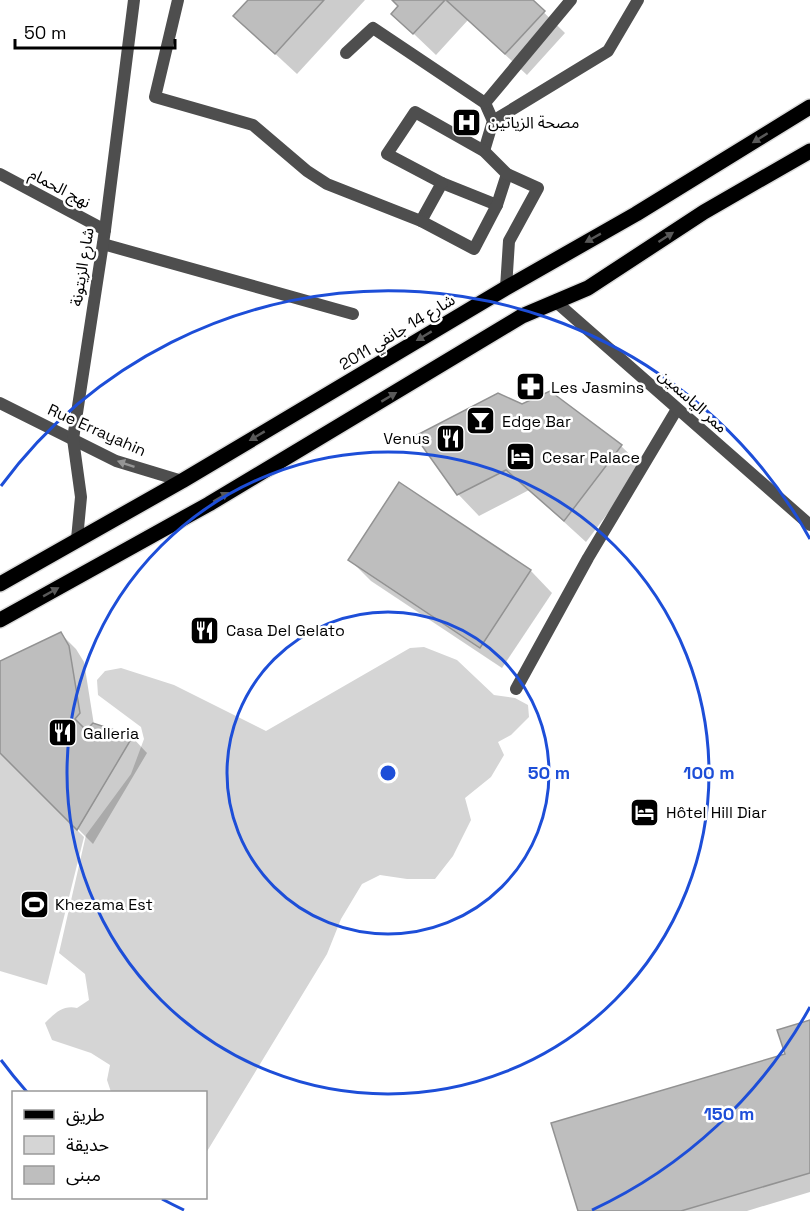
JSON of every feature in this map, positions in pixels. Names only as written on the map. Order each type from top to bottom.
[{"type":"main road","name":"شارع 14 جانفي 2011","points":[[0,584],[182,481],[506,288],[636,214],[810,107]]},
{"type":"main road","points":[[0,620],[209,504],[522,316],[588,288],[704,212],[810,151]]},
{"type":"street","name":"شارع الزيتونة","points":[[77,539],[81,497],[73,439],[105,230],[134,0]]},
{"type":"street","points":[[178,0],[156,97],[253,125],[307,171],[327,184],[421,221],[474,249],[497,205],[507,174]]},
{"type":"street","points":[[485,103],[571,0]]},
{"type":"street","points":[[493,121],[608,51],[638,0]]},
{"type":"street","points":[[346,53],[373,28],[485,103],[493,121],[484,151]]},
{"type":"street","points":[[497,205],[442,183],[387,154],[415,112],[484,151],[507,174],[538,188],[509,242],[506,288]]},
{"type":"street","name":"نهج الحمام","points":[[0,174],[105,230]]},
{"type":"street","points":[[421,221],[442,183]]},
{"type":"street","points":[[103,244],[353,314]]},
{"type":"street","name":"ممر الياسمين","points":[[555,301],[810,525]]},
{"type":"street","name":"Rue Errayahin","points":[[0,403],[117,460],[182,481]]},
{"type":"street","points":[[516,689],[588,558],[677,410]]},
{"type":"green space","points":[[424,647],[457,660],[494,695],[515,698],[528,705],[529,717],[511,735],[498,742],[504,755],[491,777],[465,798],[471,820],[453,856],[435,879],[407,879],[380,875],[362,884],[341,919],[327,954],[207,1151],[207,1091],[111,1091],[107,1080],[110,1065],[91,1053],[52,1040],[45,1023],[60,1011],[72,1007],[77,1008],[89,1000],[85,974],[59,953],[86,835],[131,774],[144,739],[141,727],[98,695],[97,680],[105,671],[121,668],[174,685],[266,731],[410,648]]},
{"type":"green space","name":"Khezama Est","points":[[0,753],[84,837],[47,985],[0,971]]},
{"type":"building","points":[[248,0],[324,0],[275,54],[233,16]]},
{"type":"building","points":[[392,0],[445,0],[413,34],[391,14],[398,6]]},
{"type":"building","points":[[446,0],[533,0],[545,11],[505,54]]},
{"type":"building","name":"Cesar Palace","points":[[550,391],[622,445],[564,521],[506,470],[457,495],[415,436],[498,393],[522,404]]},
{"type":"building","points":[[399,482],[531,570],[480,648],[348,560]]},
{"type":"building","name":"Galleria","points":[[61,632],[69,646],[80,713],[75,719],[86,730],[93,723],[133,736],[77,830],[0,753],[0,661]]},
{"type":"building","points":[[810,1020],[810,1173],[681,1211],[578,1211],[551,1123],[785,1054],[777,1030]]},
{"type":"place","name":"مصحة الزياتين","points":[[467,122]]},
{"type":"place","name":"Les Jasmins","points":[[530,387]]},
{"type":"place","name":"Edge Bar","points":[[481,421]]},
{"type":"place","name":"Venus","points":[[451,438]]},
{"type":"place","name":"Cesar Palace","points":[[521,457]]},
{"type":"place","name":"Casa Del Gelato","points":[[205,630]]},
{"type":"place","name":"Galleria","points":[[62,733]]},
{"type":"place","name":"Hôtel Hill Diar","points":[[645,812]]},
{"type":"place","name":"Khezama Est","points":[[34,904]]}]
